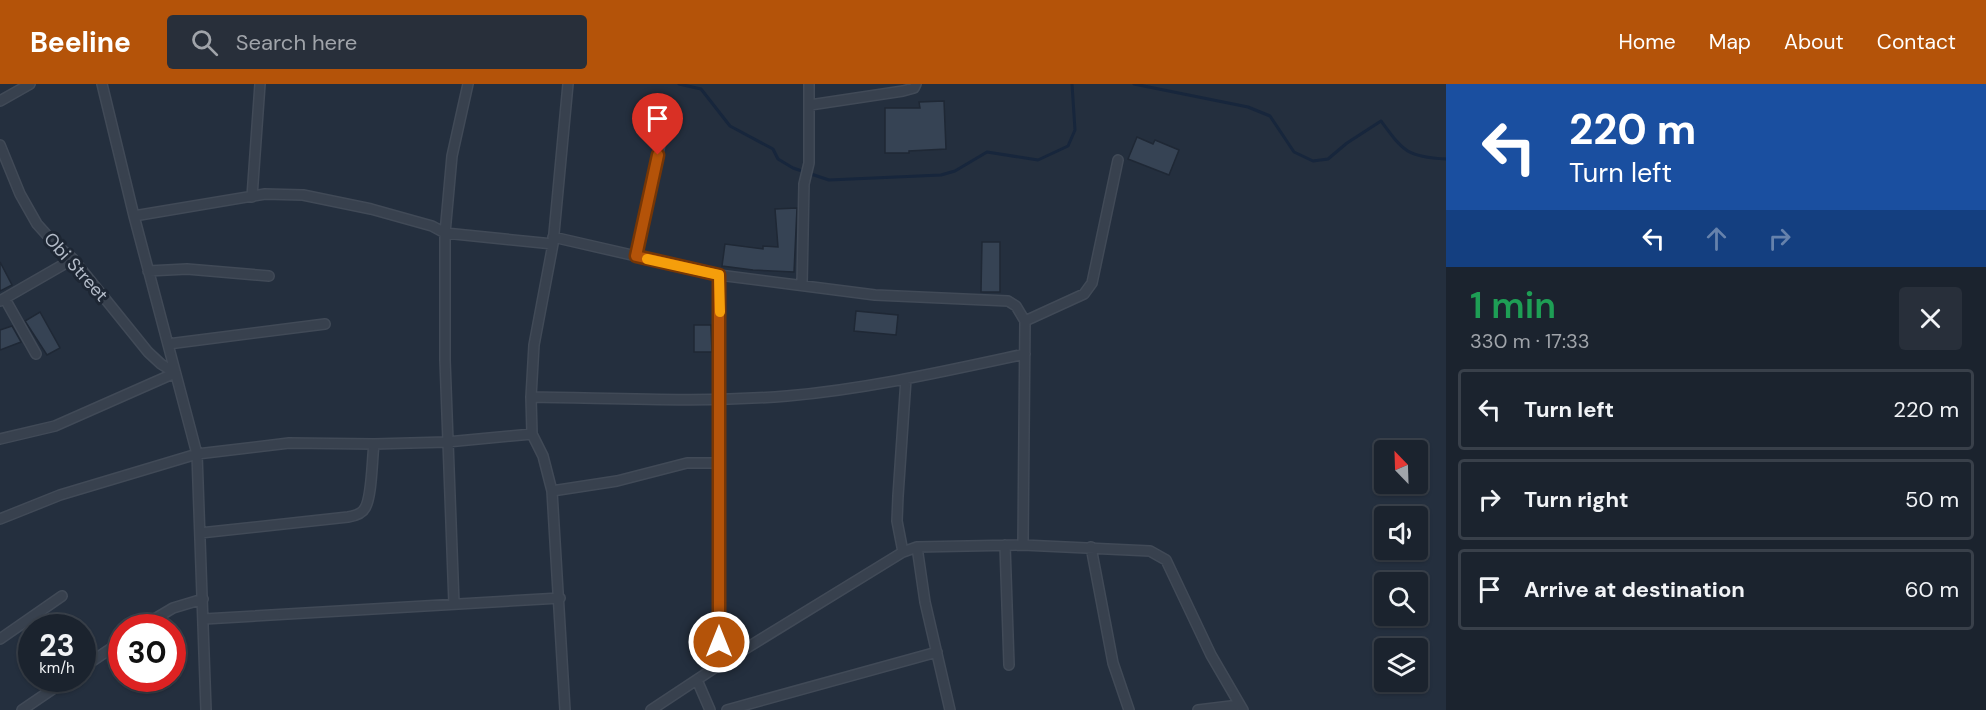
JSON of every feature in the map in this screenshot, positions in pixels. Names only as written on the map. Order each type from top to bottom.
[{"type":"street","points":[[0,101],[30,84]]},
{"type":"street","points":[[102,84],[148,271],[197,454],[206,710]]},
{"type":"street","points":[[252,197],[260,84]]},
{"type":"street","points":[[454,604],[445,360],[446,233],[452,156],[468,84]]},
{"type":"street","points":[[565,710],[552,491],[543,456],[532,434],[531,397],[534,345],[553,241],[568,84]]},
{"type":"street","points":[[802,285],[804,184],[809,163],[809,84]]},
{"type":"street","points":[[810,105],[903,91],[914,88],[916,84]]},
{"type":"street","points":[[636,256],[662,135]]},
{"type":"street","name":"Obi Street","points":[[0,145],[20,194],[37,224],[56,245],[73,259],[148,352],[161,364],[175,372]]},
{"type":"street","points":[[1025,321],[1084,294],[1092,283],[1118,160]]},
{"type":"street","points":[[134,216],[265,194],[303,195],[381,212],[432,226],[446,233],[553,241],[636,256],[719,275],[875,295],[1008,301],[1016,306],[1025,321],[1023,545]]},
{"type":"street","points":[[36,354],[3,300],[73,259]]},
{"type":"street","points":[[148,271],[187,269],[269,276]]},
{"type":"street","points":[[719,275],[719,665]]},
{"type":"street","points":[[168,344],[325,324]]},
{"type":"street","points":[[531,397],[720,399],[787,396],[906,379],[1025,354]]},
{"type":"street","points":[[0,439],[55,426],[175,372]]},
{"type":"street","points":[[903,552],[897,521],[906,379]]},
{"type":"street","points":[[0,519],[60,495],[197,454],[289,443],[447,442],[532,434]]},
{"type":"street","points":[[201,533],[359,514],[365,510],[368,498],[374,444]]},
{"type":"street","points":[[552,491],[617,481],[687,463],[720,463]]},
{"type":"street","points":[[1005,545],[1009,665]]},
{"type":"street","points":[[651,710],[719,665],[903,552],[917,547],[1023,545],[1150,551],[1166,560],[1211,655],[1241,707],[1198,710]]},
{"type":"street","points":[[917,547],[925,602],[950,710]]},
{"type":"street","points":[[1091,547],[1113,663],[1129,710]]},
{"type":"street","points":[[0,639],[62,596]]},
{"type":"street","points":[[204,619],[560,598]]},
{"type":"street","points":[[163,614],[173,608],[203,599]]},
{"type":"street","points":[[727,710],[937,652]]},
{"type":"street","points":[[698,680],[710,710]]},
{"type":"street","points":[[22,710],[48,692]]},
{"type":"building","points":[[944,101],[946,149],[885,153],[885,108],[920,108],[919,102]]},
{"type":"building","points":[[1137,137],[1153,144],[1155,140],[1179,150],[1169,175],[1128,159]]},
{"type":"building","points":[[797,208],[794,272],[722,266],[725,244],[763,249],[763,246],[778,247],[775,209]]},
{"type":"building","points":[[982,242],[1000,242],[1000,292],[981,292]]},
{"type":"building","points":[[0,262],[12,285],[0,291]]},
{"type":"building","points":[[856,311],[898,315],[896,335],[854,331]]},
{"type":"building","points":[[40,312],[60,348],[47,355],[25,321]]},
{"type":"building","points":[[694,325],[711,325],[712,352],[694,352]]},
{"type":"building","points":[[12,326],[21,342],[0,350],[0,330]]},
{"type":"waterway","points":[[679,84],[701,89],[730,126],[773,149],[778,159],[793,168],[829,180],[941,175],[955,171],[987,152],[1038,160],[1068,146],[1075,130],[1072,84]]},
{"type":"waterway","points":[[1134,84],[1248,107],[1270,116],[1294,152],[1313,161],[1328,159],[1347,143],[1381,121],[1407,150],[1422,156],[1446,159]]},
{"type":"slow traffic","points":[[647,259],[719,275],[720,312]]},
{"type":"route","points":[[658,155],[636,256],[719,275],[719,642]]}]
